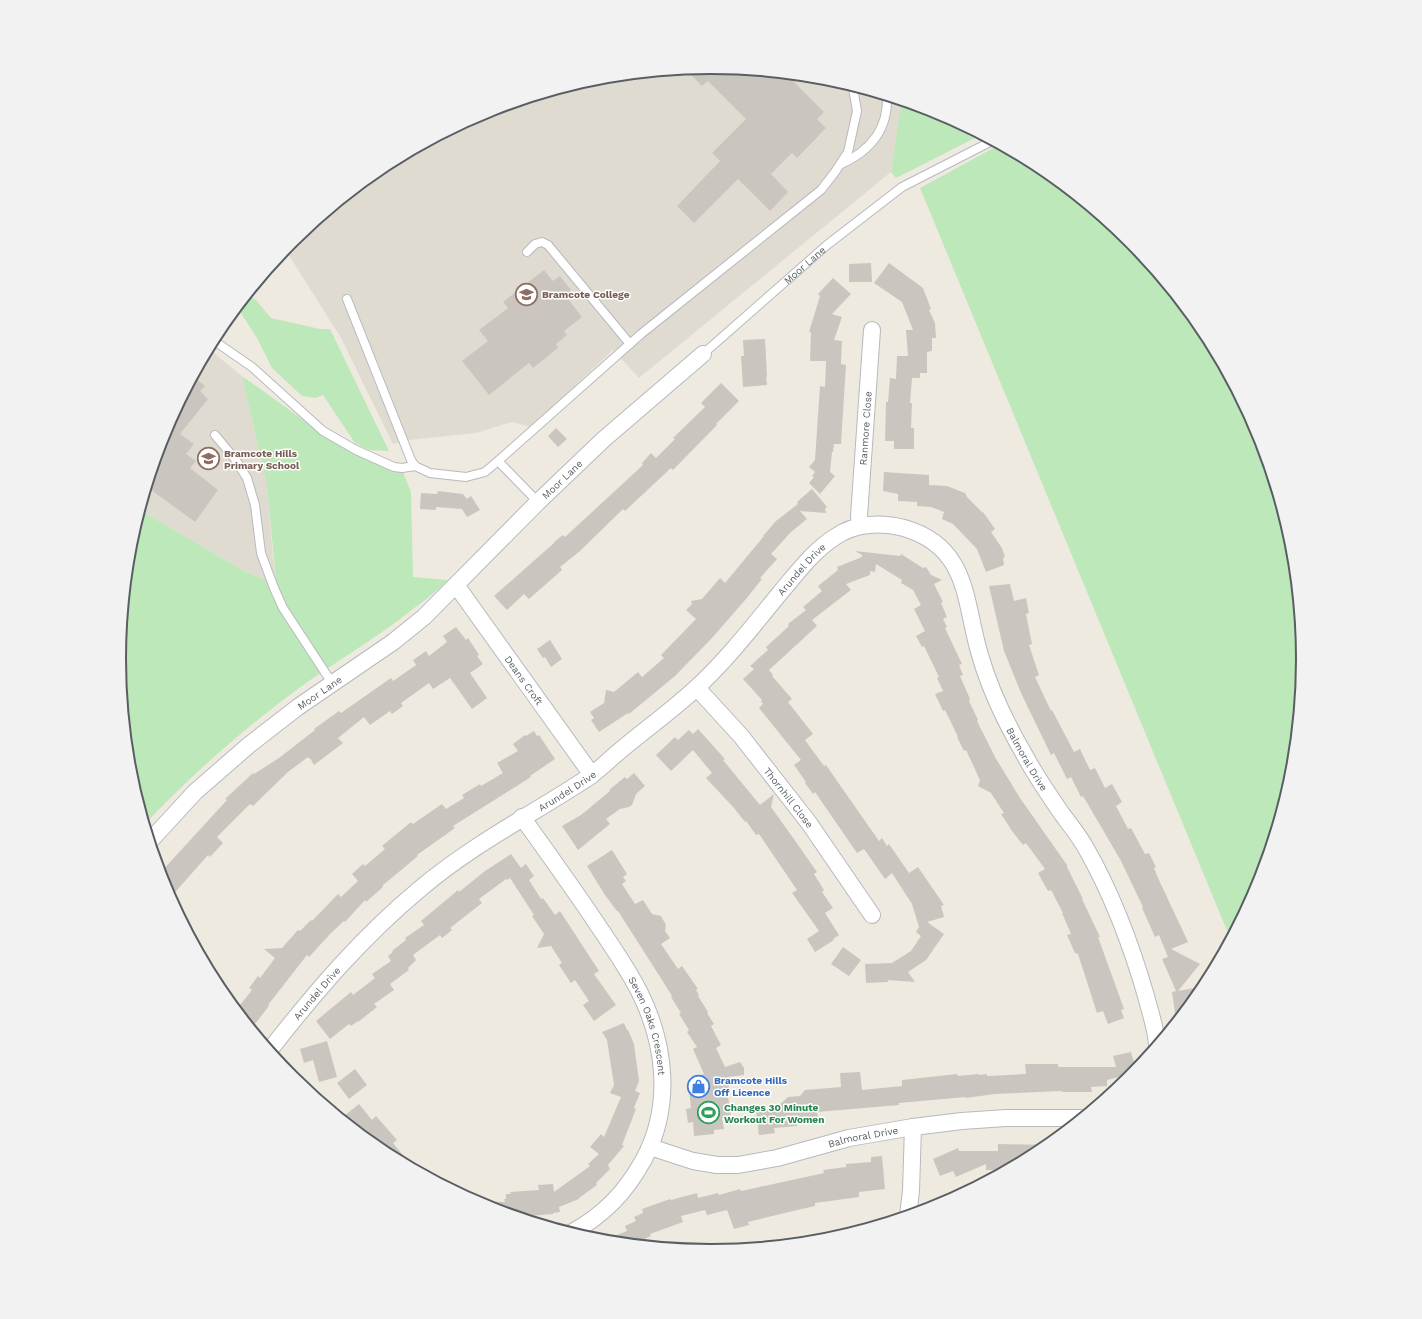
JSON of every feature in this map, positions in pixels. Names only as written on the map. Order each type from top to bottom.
[{"type":"street","name":"Ranmore Close","points":[[860,526],[859,516],[872,330]]},
{"type":"street","name":"Moor Lane","points":[[154,837],[217,772],[275,724],[407,631],[429,613],[538,502],[604,439],[702,354]]},
{"type":"street","name":"Balmoral Drive","points":[[860,526],[884,525],[904,528],[928,538],[939,546],[952,560],[960,574],[966,594],[979,653],[990,684],[1005,718],[1024,755],[1044,788],[1086,847],[1121,917],[1143,984],[1156,1039]]},
{"type":"street","name":"Arundel Drive","points":[[272,1047],[327,979],[368,936],[422,887],[489,838],[592,775],[697,688],[734,648],[802,567],[820,548],[839,534],[860,526]]},
{"type":"street","name":"Deans Croft","points":[[456,585],[592,775]]},
{"type":"street","name":"Thornhill Close","points":[[697,688],[741,736],[810,823],[872,915]]},
{"type":"street","name":"Seven Oaks Crescent","points":[[522,817],[574,890],[614,950],[640,993],[648,1012],[661,1056],[662,1095],[656,1133],[650,1148],[627,1188],[615,1202],[577,1229]]},
{"type":"street","name":"Balmoral Drive","points":[[650,1148],[693,1161],[716,1165],[738,1165],[777,1158],[849,1138],[913,1127],[962,1121],[1006,1118],[1074,1118]]},
{"type":"street","points":[[909,1210],[911,1191],[913,1127]]},
{"type":"lane","points":[[347,300],[411,460],[415,466],[430,473],[466,477],[485,472],[630,344],[821,190],[848,152],[857,111],[854,92]]},
{"type":"lane","points":[[840,164],[854,158],[867,148],[881,129],[887,101]]},
{"type":"lane","name":"Moor Lane","points":[[702,354],[827,246],[902,187],[988,143]]},
{"type":"lane","points":[[526,252],[535,244],[542,242],[548,245],[630,344]]},
{"type":"lane","points":[[218,344],[252,367],[324,431],[356,450],[394,467],[402,468],[415,466]]},
{"type":"lane","points":[[215,435],[235,459],[247,478],[255,505],[262,553],[274,588],[283,608],[332,683]]},
{"type":"lane","points":[[498,461],[538,502]]},
{"type":"shaded area","name":"Bramcote College","points":[[673,75],[749,75],[787,79],[825,85],[863,94],[900,106],[891,172],[639,378],[613,350],[531,427],[512,422],[476,433],[409,440],[393,444],[341,338],[288,254],[325,219],[386,173],[418,152],[452,134],[487,119],[523,105],[559,94],[597,85]]},
{"type":"shaded area","name":"Bramcote Hills Primary School","points":[[213,352],[242,376],[267,485],[276,581],[265,580],[244,571],[144,512],[170,435],[186,401]]},
{"type":"green space","points":[[900,106],[976,137],[896,178],[891,172]]},
{"type":"green space","points":[[995,147],[1067,195],[1097,219],[1125,245],[1176,303],[1198,334],[1218,367],[1252,435],[1277,508],[1285,545],[1295,621],[1295,698],[1285,774],[1277,811],[1252,884],[1228,933],[920,188]]},
{"type":"green space","points":[[251,297],[256,300],[271,318],[320,329],[330,329],[389,451],[369,450],[355,443],[323,395],[316,398],[302,396],[272,368],[257,338],[240,312]]},
{"type":"green space","points":[[242,376],[323,434],[389,467],[403,472],[411,492],[413,577],[448,580],[440,588],[374,638],[306,683],[263,715],[202,768],[148,821],[137,774],[131,736],[127,698],[126,660],[127,621],[131,583],[144,512],[244,571],[265,580],[276,581],[267,485]]},
{"type":"building","points":[[691,75],[749,75],[792,80],[824,112],[817,119],[826,128],[797,158],[792,153],[771,174],[788,192],[770,211],[738,179],[694,223],[677,206],[720,161],[712,153],[746,119],[708,81],[702,86]]},
{"type":"building","points":[[871,263],[872,282],[849,282],[849,264]]},
{"type":"building","points":[[889,263],[923,288],[931,309],[929,310],[935,323],[936,338],[932,338],[932,351],[927,352],[927,373],[920,373],[920,378],[912,378],[910,403],[912,403],[911,428],[914,428],[914,449],[894,449],[894,441],[885,441],[886,402],[888,402],[890,378],[896,379],[897,356],[908,356],[906,330],[913,330],[902,302],[874,283]]},
{"type":"building","points":[[544,270],[553,281],[560,276],[571,290],[565,295],[582,317],[564,331],[567,335],[556,344],[558,348],[533,368],[529,363],[489,395],[462,361],[488,341],[479,330],[508,308],[503,302]]},
{"type":"building","points":[[833,278],[851,294],[832,314],[842,317],[834,340],[842,341],[841,364],[846,365],[841,444],[834,444],[832,452],[830,472],[835,476],[820,494],[809,483],[814,477],[812,476],[815,472],[809,467],[815,460],[820,386],[825,387],[826,361],[810,361],[811,332],[809,332],[820,296],[818,294]]},
{"type":"building","points":[[765,339],[767,385],[743,387],[741,356],[744,356],[743,340]]},
{"type":"building","points":[[197,380],[205,386],[200,391],[208,399],[180,434],[194,444],[186,454],[196,461],[190,468],[218,490],[195,522],[151,490],[170,435]]},
{"type":"building","points":[[721,383],[739,401],[716,424],[717,425],[673,470],[671,468],[625,511],[623,509],[580,551],[560,567],[562,570],[529,599],[524,594],[507,610],[494,596],[554,542],[563,535],[565,537],[643,465],[642,463],[651,453],[656,458],[675,439],[673,438],[705,407],[701,403]]},
{"type":"building","points":[[556,428],[567,439],[558,447],[548,436]]},
{"type":"building","points":[[884,472],[929,475],[929,485],[947,486],[965,493],[967,497],[983,512],[995,529],[991,532],[1002,548],[1005,557],[1003,558],[1004,565],[986,572],[977,549],[953,524],[942,519],[944,512],[931,507],[917,506],[917,502],[898,501],[898,494],[883,491]]},
{"type":"building","points":[[812,489],[827,507],[825,509],[826,513],[800,511],[807,519],[791,532],[771,554],[777,559],[760,578],[762,579],[746,599],[712,638],[675,676],[629,714],[628,713],[599,732],[591,720],[594,718],[590,712],[604,703],[606,690],[614,692],[638,672],[642,677],[664,658],[661,655],[696,619],[686,610],[692,604],[691,601],[702,599],[720,578],[725,583],[776,521],[798,504],[797,502]]},
{"type":"building","points":[[438,491],[463,494],[467,499],[471,496],[480,510],[467,517],[462,509],[436,507],[436,510],[420,509],[421,493],[437,494]]},
{"type":"building","points":[[855,551],[900,556],[901,554],[923,568],[926,567],[931,575],[942,580],[934,584],[943,602],[941,603],[947,617],[943,619],[947,627],[945,628],[962,664],[959,665],[963,675],[960,676],[978,720],[977,721],[995,757],[1020,798],[1067,865],[1100,937],[1098,937],[1124,1009],[1121,1010],[1124,1018],[1108,1024],[1103,1011],[1097,1013],[1078,954],[1075,953],[1067,935],[1071,934],[1063,913],[1051,890],[1048,891],[1038,873],[1045,869],[1026,843],[1023,845],[1012,831],[1001,814],[1004,813],[991,793],[978,786],[980,780],[966,750],[964,751],[945,710],[943,711],[935,694],[943,691],[937,678],[939,677],[924,646],[922,647],[916,636],[925,631],[914,609],[921,605],[913,590],[901,583],[902,580],[876,564],[875,572],[870,571],[870,575],[846,584],[851,590],[812,620],[817,626],[769,670],[773,675],[772,676],[792,699],[788,702],[813,734],[805,740],[824,766],[826,765],[879,841],[882,838],[887,846],[889,844],[909,873],[918,867],[944,905],[941,906],[944,917],[927,922],[944,934],[926,960],[908,972],[915,982],[888,980],[888,982],[866,983],[865,964],[892,963],[911,951],[921,936],[916,932],[919,927],[912,904],[892,873],[885,879],[864,849],[857,853],[815,792],[813,794],[805,783],[806,782],[794,765],[801,760],[759,708],[763,704],[761,701],[762,700],[743,679],[754,669],[750,666],[768,650],[766,647],[789,626],[788,624],[806,610],[803,607],[822,591],[818,586],[838,570],[837,567],[862,557],[862,555]]},
{"type":"building","points":[[1010,584],[1014,601],[1026,598],[1029,613],[1026,614],[1032,644],[1029,645],[1039,675],[1035,677],[1051,711],[1052,710],[1074,752],[1080,749],[1090,770],[1095,768],[1105,788],[1112,784],[1122,802],[1116,806],[1128,829],[1131,828],[1145,854],[1149,853],[1156,867],[1154,868],[1158,878],[1188,942],[1171,949],[1200,964],[1178,991],[1196,988],[1179,1012],[1175,1013],[1172,992],[1176,991],[1162,959],[1168,957],[1159,935],[1155,937],[1142,908],[1143,907],[1121,861],[1083,796],[1081,797],[1071,777],[1067,779],[1054,753],[1051,755],[1021,693],[1004,651],[989,586]]},
{"type":"building","points":[[456,627],[466,640],[468,638],[483,664],[470,673],[487,698],[472,709],[450,678],[433,689],[429,683],[401,703],[403,706],[392,714],[390,711],[370,725],[364,717],[338,738],[343,743],[314,765],[308,757],[288,772],[253,806],[250,804],[217,837],[223,843],[210,857],[208,855],[174,893],[164,868],[227,800],[225,799],[253,773],[254,774],[279,758],[315,730],[314,729],[339,711],[341,713],[391,678],[393,681],[416,665],[413,660],[426,651],[429,656],[447,642],[443,636]]},
{"type":"building","points":[[550,640],[562,659],[551,667],[545,657],[543,658],[537,649]]},
{"type":"building","points":[[698,729],[725,759],[723,760],[760,805],[774,794],[771,807],[817,872],[814,874],[824,890],[822,892],[833,908],[825,913],[839,935],[815,952],[807,939],[819,931],[792,893],[797,890],[759,834],[756,835],[746,821],[745,822],[706,778],[712,773],[693,750],[671,771],[656,755],[675,737],[678,740],[689,730],[693,734]]},
{"type":"building","points":[[534,731],[537,736],[539,735],[555,759],[530,776],[531,777],[453,826],[455,828],[417,855],[418,856],[382,886],[383,887],[366,902],[365,900],[309,957],[307,955],[254,1025],[239,1006],[252,990],[249,988],[258,976],[260,978],[275,958],[264,949],[282,948],[298,930],[300,931],[311,920],[312,921],[338,894],[341,897],[358,881],[352,874],[363,864],[365,866],[385,849],[382,846],[411,822],[413,824],[442,804],[446,809],[464,798],[462,795],[503,773],[497,763],[518,751],[513,744],[525,735],[526,736]]},
{"type":"building","points":[[634,773],[645,786],[636,794],[632,805],[620,809],[606,819],[610,824],[578,850],[562,826],[581,815],[625,777],[627,779]]},
{"type":"building","points":[[612,850],[627,874],[623,877],[626,881],[622,884],[635,904],[643,900],[652,914],[661,916],[666,925],[665,931],[670,938],[661,944],[678,969],[682,966],[698,989],[696,990],[699,995],[698,996],[714,1024],[711,1026],[721,1045],[716,1048],[725,1067],[740,1062],[744,1068],[744,1075],[728,1077],[729,1089],[727,1089],[731,1117],[722,1118],[724,1129],[714,1130],[714,1134],[694,1136],[693,1122],[688,1123],[686,1109],[691,1108],[688,1080],[702,1079],[701,1075],[704,1074],[693,1049],[697,1047],[687,1032],[689,1030],[679,1014],[681,1013],[671,997],[672,996],[618,911],[605,895],[587,866]]},
{"type":"building","points":[[511,854],[521,868],[526,864],[534,876],[529,880],[541,899],[543,898],[555,915],[560,911],[599,971],[594,974],[616,1005],[594,1021],[583,1005],[589,1001],[575,980],[571,983],[559,965],[562,963],[551,946],[537,948],[544,934],[532,916],[534,915],[510,878],[507,880],[506,879],[479,899],[482,903],[450,928],[452,930],[442,938],[440,935],[413,955],[416,960],[408,968],[409,970],[390,984],[394,990],[374,1004],[377,1007],[358,1022],[351,1026],[349,1024],[330,1039],[316,1021],[351,992],[353,995],[375,978],[372,974],[391,961],[388,956],[393,952],[392,951],[406,940],[405,938],[424,925],[421,921],[458,890],[459,892],[485,871]]},
{"type":"building","points":[[843,947],[861,960],[849,976],[831,964]]},
{"type":"building","points":[[624,1023],[634,1044],[639,1081],[635,1091],[640,1093],[634,1108],[636,1109],[622,1145],[624,1146],[608,1165],[610,1169],[596,1183],[597,1185],[579,1199],[559,1207],[560,1212],[553,1214],[529,1216],[491,1201],[505,1202],[504,1199],[506,1199],[506,1194],[511,1194],[510,1192],[539,1190],[538,1185],[553,1184],[554,1192],[590,1166],[588,1164],[599,1154],[590,1147],[601,1134],[604,1137],[621,1097],[610,1093],[614,1085],[607,1040],[602,1032]]},
{"type":"building","points":[[327,1041],[337,1077],[319,1082],[313,1060],[304,1063],[300,1049]]},
{"type":"building","points":[[1131,1052],[1134,1064],[1123,1076],[1107,1080],[1107,1086],[1091,1087],[1092,1092],[1062,1091],[995,1094],[966,1098],[899,1103],[899,1105],[817,1112],[818,1118],[796,1120],[797,1126],[774,1128],[775,1133],[759,1135],[756,1111],[779,1109],[778,1106],[788,1097],[800,1096],[805,1090],[841,1087],[840,1073],[860,1072],[862,1090],[902,1086],[902,1080],[957,1074],[958,1076],[987,1074],[987,1076],[1026,1074],[1025,1064],[1058,1064],[1058,1067],[1116,1067],[1113,1056]]},
{"type":"building","points":[[355,1069],[367,1085],[349,1099],[337,1083]]},
{"type":"building","points":[[359,1104],[372,1120],[376,1116],[397,1140],[393,1143],[406,1159],[386,1146],[344,1116]]},
{"type":"building","points":[[998,1144],[1038,1145],[998,1170],[986,1170],[986,1164],[956,1177],[953,1171],[940,1176],[933,1159],[958,1148],[959,1151],[998,1151]]},
{"type":"building","points":[[882,1156],[885,1189],[859,1192],[859,1197],[815,1203],[815,1206],[748,1222],[749,1225],[734,1229],[727,1210],[707,1215],[705,1210],[681,1216],[683,1222],[650,1234],[651,1236],[641,1241],[613,1237],[627,1231],[625,1226],[636,1221],[634,1217],[643,1213],[642,1209],[670,1199],[697,1193],[698,1198],[718,1193],[719,1195],[740,1189],[741,1191],[824,1173],[823,1170],[846,1167],[846,1164],[871,1162],[871,1157]]},
{"type":"place","name":"Bramcote College","points":[[527,294]]},
{"type":"place","name":"Bramcote Hills Primary School","points":[[208,459]]},
{"type":"place","name":"Bramcote Hills Off Licence","points":[[698,1086]]},
{"type":"place","name":"Changes 30 Minute Workout For Women","points":[[709,1113]]}]
